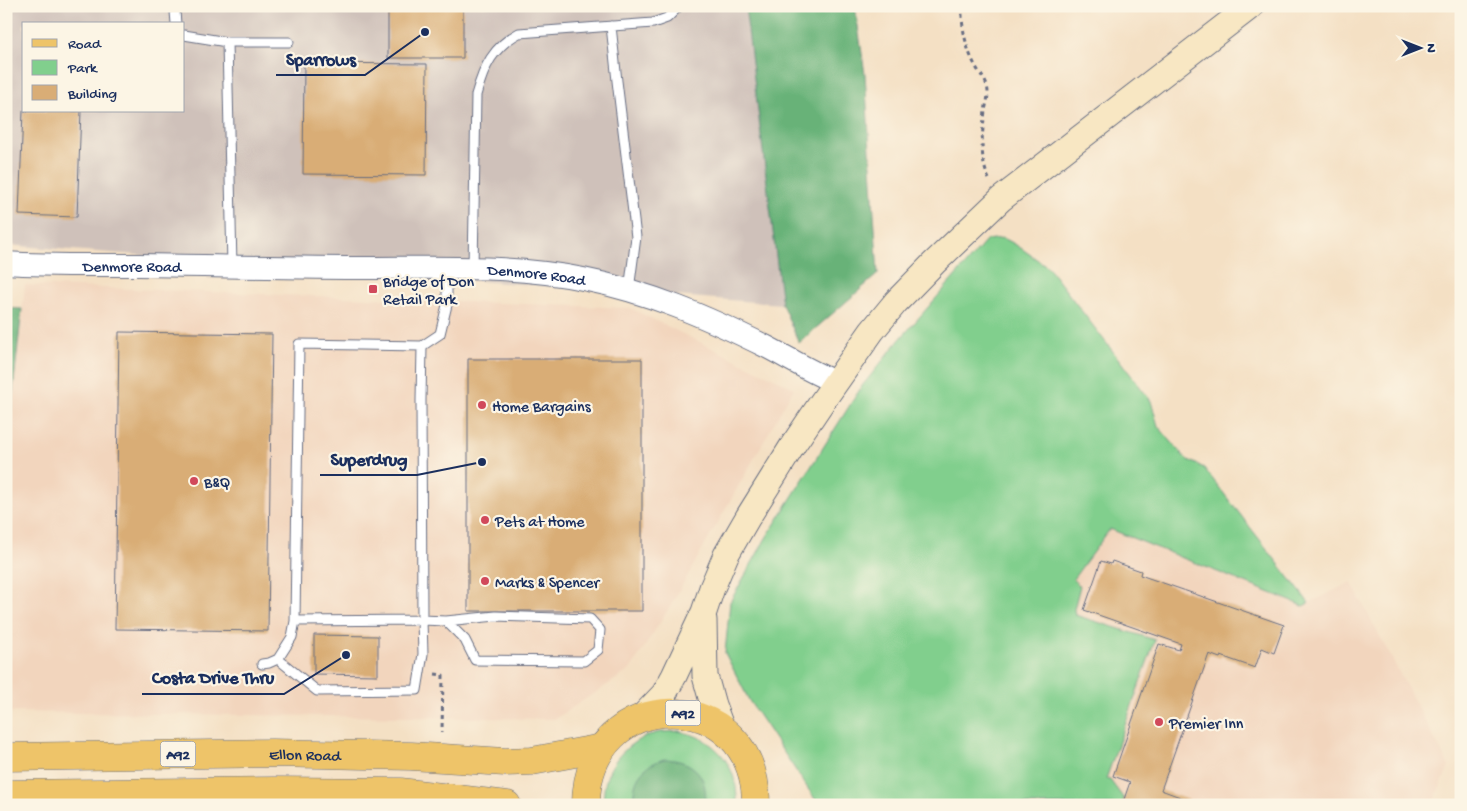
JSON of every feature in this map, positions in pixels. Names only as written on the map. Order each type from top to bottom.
[{"type":"main road","points":[[641,718],[664,694],[674,676],[704,612],[726,555],[748,517],[835,382],[872,331],[896,302],[1001,199],[1251,6]]},
{"type":"main road","points":[[704,612],[705,676],[722,729]]},
{"type":"main road","name":"A92","points":[[586,805],[589,775],[596,758],[610,738],[630,723],[641,718],[669,712],[683,713],[704,719],[722,729],[731,737],[746,756],[761,800]]},
{"type":"main road","name":"Ellon Road","points":[[6,757],[272,753],[411,756],[505,762],[532,761],[602,748]]},
{"type":"main road","points":[[6,794],[275,791],[400,792],[507,805]]},
{"type":"street","name":"Denmore Road","points":[[6,263],[473,268],[534,272],[582,279],[629,290],[695,313],[835,382]]},
{"type":"lane","points":[[473,268],[476,95],[482,74],[494,53],[507,39],[520,33],[653,23],[666,18],[678,6]]},
{"type":"lane","points":[[176,11],[176,22]]},
{"type":"lane","points":[[611,26],[636,237],[629,290]]},
{"type":"lane","points":[[185,35],[227,42],[289,42]]},
{"type":"lane","points":[[227,42],[232,266]]},
{"type":"lane","points":[[262,664],[269,663],[278,658],[292,637],[295,621],[299,344],[422,346],[440,334],[447,305],[448,268]]},
{"type":"lane","points":[[278,658],[317,691],[417,690],[424,654],[422,620],[422,346]]},
{"type":"lane","points":[[295,621],[446,621],[496,616],[590,619],[600,630],[598,650],[584,661],[475,660],[465,640],[446,621]]},
{"type":"path","points":[[962,6],[962,30],[974,64],[986,82],[988,93],[982,151],[985,170],[991,185],[1001,199]]},
{"type":"path","points":[[424,654],[431,653],[432,674],[443,676],[442,732],[451,734]]},
{"type":"shaded area","points":[[6,6],[745,6],[782,304],[6,245]]},
{"type":"shaded area","name":"Bridge of Don Retail Park","points":[[25,285],[630,308],[794,388],[671,605],[630,670],[555,719],[6,712],[6,468]]},
{"type":"shaded area","points":[[1110,529],[1303,606],[1351,582],[1449,766],[1432,805],[974,805],[955,737]]},
{"type":"green space","points":[[745,6],[855,6],[865,74],[878,274],[799,343],[782,304]]},
{"type":"green space","points":[[1003,238],[1047,266],[1151,401],[1158,426],[1186,459],[1204,468],[1309,603],[1303,606],[1110,529],[1073,579],[1080,586],[1074,609],[1075,615],[1155,640],[1106,779],[1110,780],[1124,799],[1122,805],[819,805],[750,702],[725,653],[730,602],[766,538],[862,386],[901,338],[987,240]]},
{"type":"green space","points":[[6,308],[22,309],[6,454]]},
{"type":"green space","points":[[679,731],[702,739],[724,758],[733,775],[737,805],[604,805],[604,792],[610,769],[624,750],[644,737],[659,732]]},
{"type":"green space","points":[[664,759],[683,762],[697,771],[704,785],[706,794],[705,805],[634,805],[634,788],[639,776],[643,770]]},
{"type":"building","points":[[388,6],[463,6],[463,58],[388,58]]},
{"type":"building","points":[[304,63],[427,64],[426,175],[303,174]]},
{"type":"building","points":[[23,112],[81,112],[77,217],[19,215]]},
{"type":"building","name":"B&Q","points":[[119,332],[272,334],[268,631],[115,629]]},
{"type":"building","points":[[468,359],[642,359],[642,611],[468,611]]},
{"type":"building","name":"Premier Inn","points":[[1101,561],[1111,564],[1112,561],[1141,571],[1140,575],[1284,625],[1274,653],[1262,648],[1255,668],[1221,656],[1220,658],[1209,654],[1161,790],[1202,805],[1122,805],[1130,782],[1113,776],[1159,644],[1179,650],[1181,644],[1084,610]]},
{"type":"building","points":[[314,635],[378,636],[378,675],[314,674]]},
{"type":"place","name":"Sparrows","points":[[425,32]]},
{"type":"place","name":"Bridge of Don Retail Park","points":[[373,289]]},
{"type":"place","name":"Home Bargains","points":[[482,405]]},
{"type":"place","name":"Superdrug","points":[[482,462]]},
{"type":"place","name":"B&Q","points":[[194,481]]},
{"type":"place","name":"Pets at Home","points":[[485,520]]},
{"type":"place","name":"Marks & Spencer","points":[[485,581]]},
{"type":"place","name":"Costa Drive Thru","points":[[346,655]]},
{"type":"place","name":"Premier Inn","points":[[1159,722]]}]
